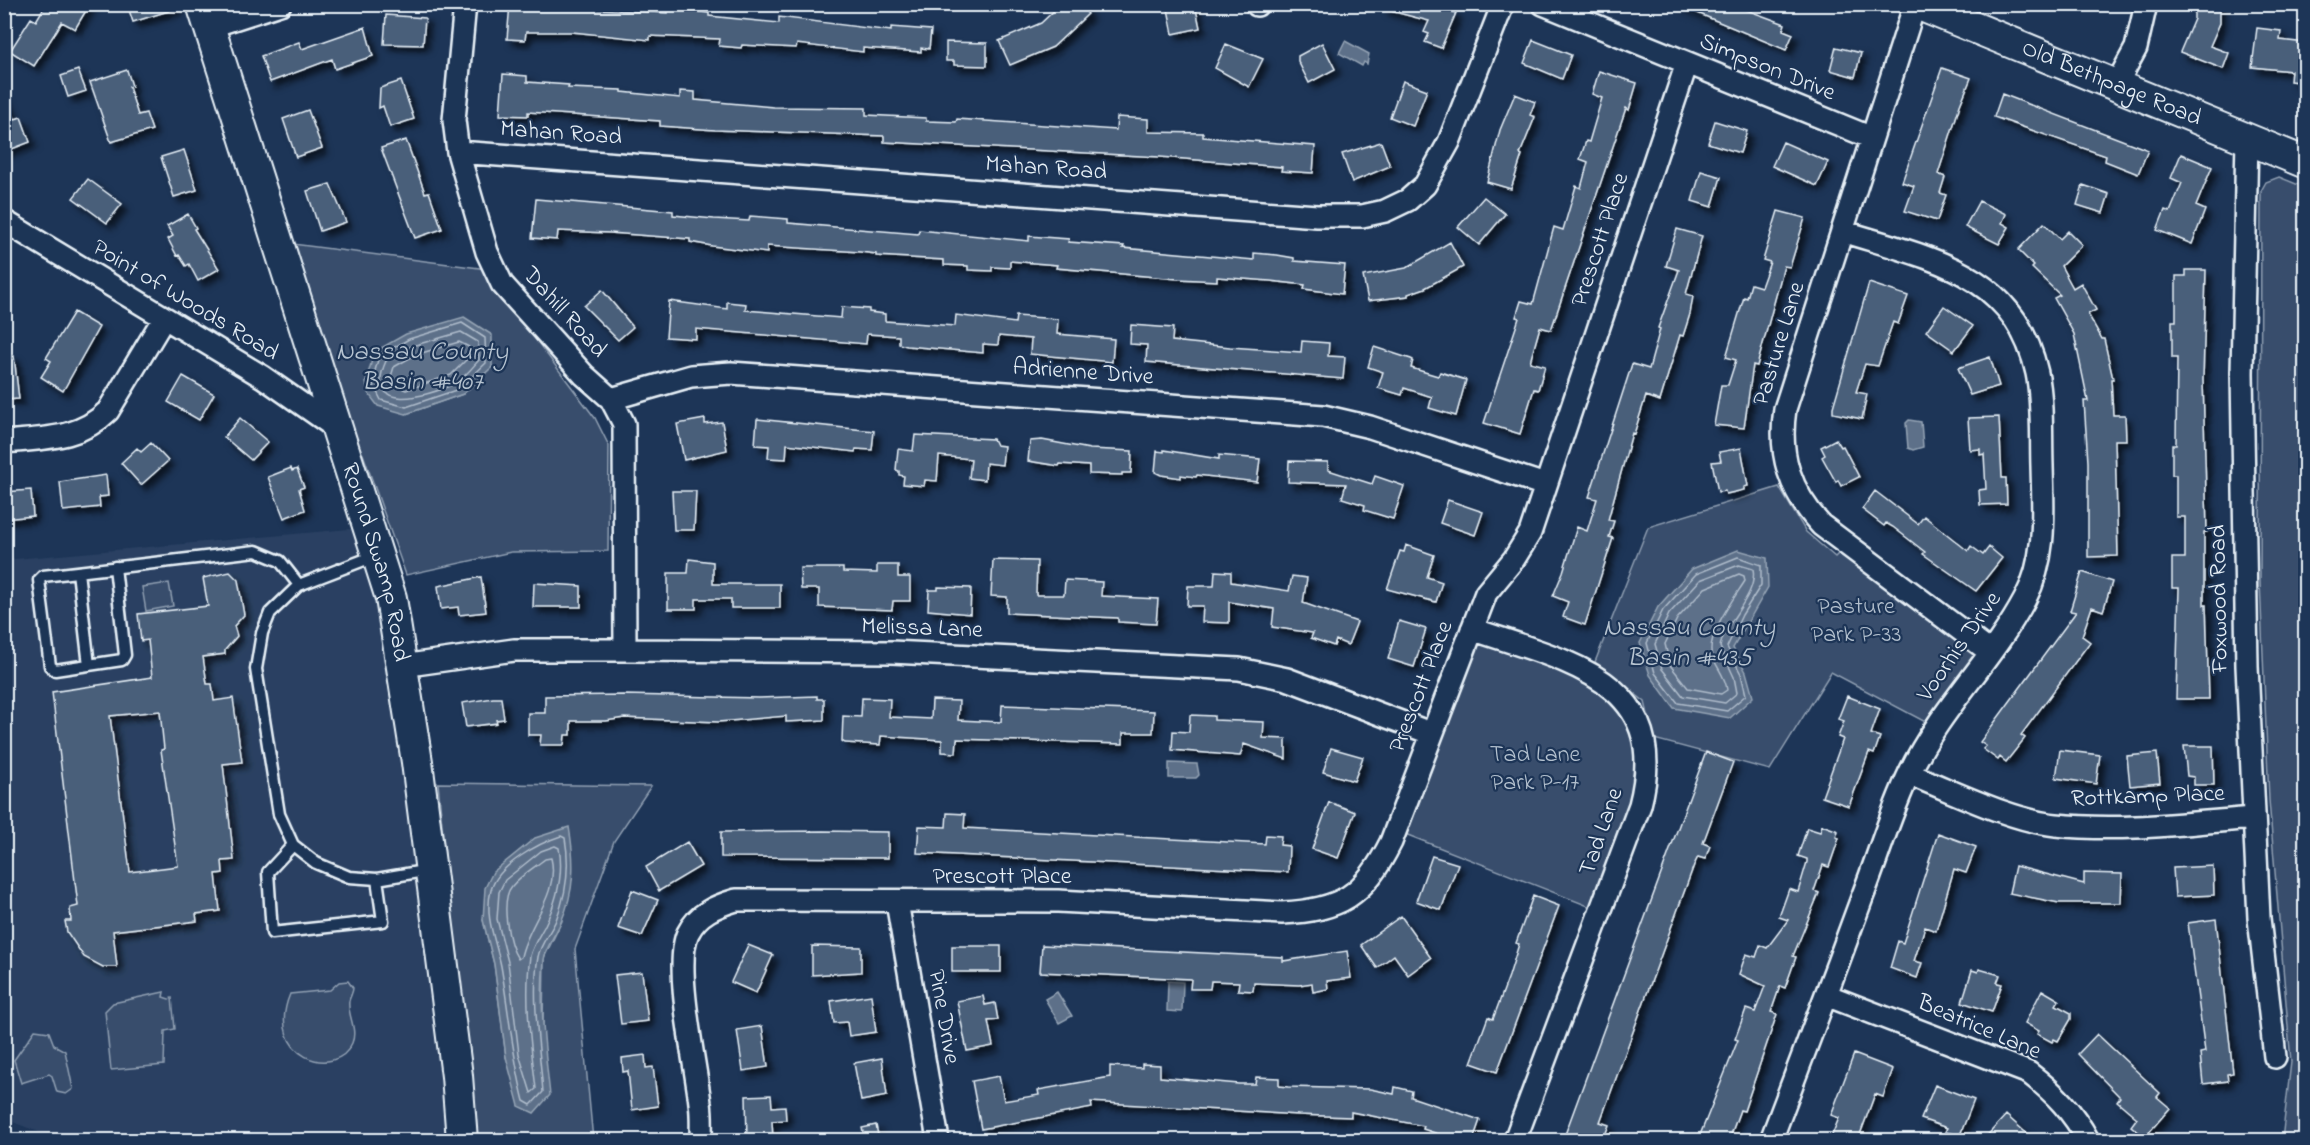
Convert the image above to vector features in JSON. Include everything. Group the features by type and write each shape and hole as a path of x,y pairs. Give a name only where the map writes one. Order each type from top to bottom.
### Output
{"main road":[{"name":"Old Bethpage Road","path":"1916,4 2306,163"},
{"name":"Round Swamp Road","path":"205,16 391,598 457,1076 462,1140"}],"street":[{"path":"205,16 280,4"},
{"name":"Dahill Road","path":"465,4 454,120 458,152 487,252 502,284 584,375 611,399 624,424 627,450 625,650"},
{"name":"Mahan Road","path":"458,152 1317,216 1362,216 1385,212 1408,200 1434,174 1503,4"},
{"name":"Simpson Drive","path":"1543,4 1872,138"},
{"name":"Pasture Lane","path":"1916,4 1785,409 1783,451 1790,480 1804,505 1821,525 1990,652"},
{"path":"2116,85 2136,48 2146,4"},
{"name":"Prescott Place","path":"701,1140 701,1107 682,965 687,935 703,915 714,907 736,900 1058,901 1282,913 1318,911 1353,894 1378,866 1390,842 1430,733 1486,593 1530,533 1687,63"},
{"name":"Foxwood Road","path":"2247,138 2242,373 2243,520 2259,918 2275,1057"},
{"name":"Point of Woods Road","path":"4,221 263,377 336,428"},
{"name":"Voorhis Drive","path":"1771,1140 1909,774 1940,720 1990,652 2026,597 2041,548 2043,528 2037,376 2031,350 2022,329 1995,295 1974,278 1942,263 1842,231"},
{"path":"4,442 66,436 96,423 108,411 164,318"},
{"name":"Adrienne Drive","path":"611,399 690,376 731,373 1323,416 1370,427 1545,485"},
{"name":"Tad Lane","path":"1472,629 1568,663 1609,684 1630,706 1640,724 1647,764 1640,805 1515,1140"},
{"name":"Melissa Lane","path":"402,666 514,650 625,650 891,651 1239,669 1287,679 1430,733"},
{"name":"Rottkamp Place","path":"1909,774 2010,813 2055,825 2115,827 2254,818"},
{"name":"Pine Drive","path":"897,902 938,1140"},
{"name":"Beatrice Lane","path":"1826,995 2029,1073 2053,1092 2076,1118 2088,1140"}],"lane":[{"path":"115,567 125,655 122,660 55,670 50,666 39,580 43,576 78,572 115,567 256,550 280,561 299,585"},
{"path":"377,555 299,585 270,613 262,633 256,669 279,814 293,845 316,863 349,877 377,879 430,870"},
{"path":"78,572 89,665"},
{"path":"293,845 268,872 272,933 383,921 377,879"}],"shaded area":[{"path":"361,528 394,676 450,1140 47,1140 44,1134 5,1119 4,560"}],"green space":[{"path":"2279,177 2306,188 2305,1140 2282,1140 2291,1062 2269,800 2260,581 2261,191 2266,182"},
{"path":"285,243 487,269 499,291 595,418 609,446 608,551 511,552 406,575 363,454 353,455","holes":["492,367 463,394 406,414"]},
{"name":"Pasture Park P-33","path":"1779,487 1806,532 1835,557 1847,545 1990,652 1935,727 1831,672 1770,770 1654,739 1645,702 1595,662 1648,527"},
{"path":"169,583 173,606 146,611 142,587"},
{"name":"Tad Lane Park P-17","path":"1472,629 1609,684 1647,764 1601,911 1395,830"},
{"path":"438,783 651,786 614,841 575,949 593,1140 472,1140","holes":["483,920 562,921 544,958 543,1026 506,1057 494,964"]},
{"path":"348,981 353,988 349,1001 354,1032 352,1043 344,1054 332,1060 318,1061 305,1056 294,1047 286,1034 285,1016 290,994 330,990 339,982"},
{"path":"164,992 163,997 172,998 175,1029 165,1031 164,1065 111,1070 105,1011 113,1003"},
{"path":"35,1030 49,1032 54,1045 65,1051 73,1089 66,1094 57,1092 52,1076 49,1074 21,1083 14,1060"}],"water":[{"path":"1345,41 1369,54 1367,64 1364,62 1362,66 1339,53"},
{"name":"Nassau County Basin #407","path":"464,317 492,335 492,367 463,394 406,414 378,406 368,393 366,382 374,352 406,334"},
{"path":"1909,420 1921,422 1923,447 1913,450 1908,448 1906,423"},
{"name":"Nassau County Basin #435","path":"1738,550 1767,558 1768,587 1733,648 1746,672 1753,697 1730,718 1674,708 1650,675 1640,643 1658,607 1692,569"},
{"path":"1169,763 1197,764 1199,775 1196,778 1169,778"},
{"path":"569,827 573,864 569,899 545,955 543,977 543,1028 550,1095 534,1113 519,1106 506,1057 494,964 483,920 485,888 493,872 535,838"},
{"path":"1168,981 1183,982 1182,1012 1167,1011"},
{"path":"1057,992 1072,1016 1059,1023 1045,999"}],"building":[{"path":"46,4 90,4 75,29 62,22 34,66 10,51 31,18 36,21"},
{"path":"127,4 178,4 178,8 133,22"},
{"path":"510,4 668,13 668,10 683,10 709,13 709,16 779,23 779,17 891,31 891,27 931,30 929,49 921,48 921,52 863,48 863,52 797,44 796,48 742,45 741,48 719,46 720,39 650,36 650,40 572,32 526,32 525,40 507,39"},
{"path":"1061,4 1080,4 1088,14 1053,47 1010,65 999,41 1041,23"},
{"path":"1167,4 1195,4 1200,28 1173,34"},
{"path":"1384,4 1432,4 1456,13 1441,48 1425,42 1429,34 1424,32 1429,21 1383,9"},
{"path":"1676,4 1745,4 1744,9 1785,24 1783,30 1793,34 1786,50"},
{"path":"2194,4 2220,4 2220,23 2210,46 2229,53 2223,69 2180,52 2194,19"},
{"path":"386,15 425,18 423,45 384,44"},
{"path":"365,27 373,56 335,69 332,59 270,82 261,56 299,42 302,49"},
{"path":"2257,28 2281,31 2280,40 2306,43 2306,83 2290,81 2291,71 2252,67"},
{"path":"1533,40 1571,55 1562,79 1524,63"},
{"path":"946,42 987,43 987,66 954,65 954,61 946,61"},
{"path":"1322,43 1335,69 1309,83 1298,61 1298,56"},
{"path":"1226,44 1263,59 1249,87 1215,68"},
{"path":"1836,47 1861,53 1855,77 1830,70"},
{"path":"1942,68 1971,78 1938,174 1945,177 1940,193 1946,195 1937,221 1905,211 1914,186 1902,182"},
{"path":"78,70 86,91 68,97 61,76"},
{"path":"127,70 132,86 129,87 138,115 146,113 152,130 111,142 90,82"},
{"path":"1599,71 1637,83 1629,110 1626,108 1551,330 1540,327 1530,362 1545,366 1538,390 1534,389 1520,434 1484,423 1519,318 1516,317 1521,301 1533,304 1554,227 1563,230 1576,186 1581,188 1588,162 1580,159 1586,141 1589,142 1602,98 1592,94"},
{"path":"503,74 527,76 527,82 569,85 568,88 622,90 622,92 680,98 680,91 695,92 695,100 774,107 866,108 866,115 926,118 926,121 956,122 957,119 1116,130 1117,117 1148,119 1148,132 1203,133 1203,137 1315,146 1313,173 1281,171 1282,167 1160,157 884,142 884,136 715,130 660,126 660,121 528,112 528,116 500,115"},
{"path":"401,81 414,119 390,127 383,106 379,108 380,88"},
{"path":"1403,81 1427,90 1413,126 1390,117"},
{"path":"1515,94 1535,102 1530,115 1535,117 1520,154 1522,155 1511,189 1487,182 1500,130"},
{"path":"2002,94 2148,150 2138,174 2105,161 2106,156 1994,117"},
{"path":"4,95 15,119 21,117 30,142 4,152"},
{"path":"308,110 322,148 296,157 283,119"},
{"path":"1715,121 1747,131 1740,153 1708,143"},
{"path":"406,140 425,193 429,192 442,229 415,238 381,148"},
{"path":"1381,142 1390,166 1352,182 1342,154"},
{"path":"1783,142 1828,162 1817,186 1772,166"},
{"path":"184,150 197,190 174,197 161,157"},
{"path":"2181,154 2212,167 2196,206 2205,210 2192,244 2157,230 2165,210 2170,212 2182,183 2171,178"},
{"path":"1701,171 1721,177 1712,207 1692,201"},
{"path":"88,179 122,204 107,223 73,198"},
{"path":"330,184 346,222 320,231 307,191"},
{"path":"2083,185 2109,194 2103,213 2077,205"},
{"path":"1484,197 1505,214 1479,245 1458,227"},
{"path":"536,199 673,211 673,215 714,219 749,221 750,216 788,219 788,223 918,234 919,230 1029,241 1029,236 1069,239 1068,242 1124,246 1123,248 1254,260 1254,253 1277,255 1294,258 1294,261 1345,265 1342,294 1304,289 1305,285 1270,281 1217,277 1217,281 1178,279 1056,268 1057,265 1010,261 1010,268 992,267 992,271 968,270 968,266 944,265 944,260 767,246 767,253 690,242 690,239 610,233 558,231 557,240 532,238"},
{"path":"1979,201 2006,214 2002,223 2009,227 1999,244 1965,227"},
{"path":"1778,211 1805,218 1790,267 1784,266 1757,366 1753,365 1744,428 1714,425 1721,385 1728,385 1736,360 1726,357 1744,297 1747,298 1751,284 1761,287 1770,262 1763,260"},
{"path":"188,214 196,228 194,229 219,269 198,281 189,264 186,266 179,255 177,256 168,239 173,236 167,226"},
{"path":"2044,223 2060,239 2068,231 2082,245 2061,266 2073,288 2081,283 2096,310 2088,314 2104,339 2113,379 2111,379 2113,415 2125,415 2126,440 2115,440 2118,556 2088,557 2088,462 2084,401 2088,401 2074,334 2054,298 2060,295 2032,268 2034,266 2018,250"},
{"path":"1677,229 1702,236 1686,294 1693,296 1690,314 1683,336 1680,335 1660,401 1646,396 1634,434 1632,433 1608,520 1614,521 1609,537 1613,538 1585,625 1563,617 1568,602 1553,596 1577,527 1587,531 1597,499 1589,497 1632,364 1649,369 1660,329 1658,328 1679,270 1666,266"},
{"path":"1450,242 1463,267 1408,296 1368,301 1363,276 1406,268"},
{"path":"2186,270 2206,270 2203,380 2207,532 2204,532 2204,605 2206,605 2209,699 2176,699 2179,588 2172,588 2172,558 2185,558 2185,517 2176,517 2176,475 2172,475 2172,445 2176,445 2177,358 2172,358 2172,321 2176,321 2176,276 2186,276"},
{"path":"1869,283 1908,296 1898,324 1893,322 1878,366 1865,364 1856,392 1867,394 1862,419 1833,413 1833,407"},
{"path":"602,290 633,327 618,340 584,306"},
{"path":"669,301 727,309 727,302 746,304 745,310 841,318 842,307 869,309 869,312 885,314 885,321 955,326 956,315 1015,323 1016,316 1058,319 1057,334 1114,339 1112,362 1030,354 1031,339 999,336 998,345 983,344 983,353 907,346 899,344 899,336 867,334 866,344 696,329 696,339 666,337"},
{"path":"1944,306 1973,326 1954,351 1926,331"},
{"path":"74,312 99,327 63,391 41,377 51,361 46,358"},
{"path":"1131,325 1173,328 1172,341 1230,347 1301,352 1302,341 1329,343 1328,356 1345,357 1343,379 1146,362 1147,345 1130,344"},
{"path":"1374,347 1413,360 1411,368 1438,376 1440,372 1466,380 1456,416 1429,408 1432,397 1404,388 1402,395 1378,388 1383,372 1368,367"},
{"path":"4,356 14,356 19,399 4,400"},
{"path":"1990,357 1999,386 1970,395 1958,368"},
{"path":"183,376 214,394 199,420 168,402"},
{"path":"1999,417 2002,478 2006,478 2007,504 1980,505 1979,490 1986,489 1984,454 1980,455 1980,449 1970,450 1968,418"},
{"path":"240,418 268,442 251,460 224,437"},
{"path":"705,419 705,424 722,422 727,450 684,460 677,424"},
{"path":"757,419 874,431 872,450 856,449 855,452 787,444 786,459 768,458 769,446 755,445"},
{"path":"915,435 993,439 996,445 1004,446 1002,465 986,463 985,480 969,478 971,459 939,456 937,481 925,480 924,486 903,484 904,476 899,475 899,471 896,470 898,449 913,451"},
{"path":"1836,439 1841,447 1843,446 1859,477 1841,486 1838,480 1836,482 1822,457 1825,455 1821,447"},
{"path":"1042,440 1090,449 1132,451 1131,473 1089,474 1089,466 1060,464 1059,466 1028,461 1030,441"},
{"path":"151,443 168,461 141,485 121,463 137,448 141,452"},
{"path":"1741,448 1748,486 1744,487 1744,490 1726,494 1725,491 1718,492 1712,462 1721,461 1719,452"},
{"path":"1164,450 1219,459 1219,455 1260,459 1257,482 1197,475 1196,477 1181,475 1181,478 1161,475 1155,472 1157,451 1164,452"},
{"path":"1289,461 1328,462 1328,470 1372,484 1375,476 1404,486 1393,519 1364,510 1365,505 1342,498 1346,484 1288,482"},
{"path":"291,468 292,471 297,469 304,487 299,489 305,510 284,518 268,477"},
{"path":"106,475 108,496 99,497 100,507 63,511 60,482"},
{"path":"31,490 33,516 4,519 4,492"},
{"path":"672,491 696,491 694,530 674,530"},
{"path":"1875,491 1918,524 1924,516 1968,551 1971,546 1983,555 1989,547 2002,558 1976,591 1923,554 1925,552 1893,527 1886,523 1884,526 1862,509"},
{"path":"1448,500 1483,512 1475,535 1440,523"},
{"path":"1406,545 1434,555 1427,577 1442,582 1436,602 1387,589 1400,551 1404,552"},
{"path":"689,559 713,562 713,584 780,584 780,608 731,608 731,599 696,599 696,609 668,609 668,573 688,573"},
{"path":"993,560 1037,561 1036,595 1064,595 1065,580 1102,582 1101,596 1158,599 1156,624 1118,622 1118,618 1007,613 1007,597 991,596"},
{"path":"877,565 898,565 898,577 910,577 910,601 893,601 892,610 819,607 819,589 801,589 800,568 843,568 843,572 877,573"},
{"path":"1215,571 1231,572 1231,582 1289,591 1292,576 1307,578 1303,603 1357,622 1348,645 1336,640 1334,646 1311,638 1313,633 1272,627 1274,609 1229,602 1229,623 1202,622 1203,606 1187,606 1188,586 1214,586"},
{"path":"230,572 238,580 244,615 234,626 237,636 225,650 225,654 203,657 207,684 212,684 214,701 233,698 242,762 223,764 234,860 222,861 223,873 216,874 220,911 196,914 197,921 113,931 117,967 103,967 84,957 67,932 65,921 71,921 70,908 78,906 52,692 152,677 148,640 141,641 138,614 208,606 203,578","holes":["160,711 164,749 161,750 178,866 130,872 110,716"]},
{"path":"2082,572 2112,582 2103,611 2092,607 2082,636 2090,642 2021,735 2025,738 2006,762 2000,757 1998,760 1983,749 1986,746 1980,742 2076,612 2070,611"},
{"path":"481,577 486,612 459,615 458,607 441,609 438,586"},
{"path":"534,583 581,586 581,607 533,607"},
{"path":"938,587 971,588 970,614 928,610 929,590 938,590"},
{"path":"1399,621 1426,629 1414,667 1388,659"},
{"path":"545,696 759,698 817,696 817,699 824,699 824,720 786,722 786,716 718,722 624,718 606,721 571,721 571,735 565,735 564,745 540,745 541,735 528,735 528,713 545,713"},
{"path":"1847,696 1880,709 1871,734 1880,737 1874,754 1869,752 1849,806 1822,797 1843,739 1838,737 1844,721 1838,719"},
{"path":"501,698 504,719 496,720 497,723 466,727 462,703"},
{"path":"862,698 890,699 889,717 931,719 932,700 959,701 958,720 1001,722 1002,705 1154,711 1153,733 1123,733 1123,744 957,739 956,753 942,752 942,740 881,736 880,745 845,743 842,741 843,716 861,717"},
{"path":"1190,715 1214,716 1214,720 1264,722 1263,738 1286,739 1286,759 1244,744 1240,756 1172,750 1173,731 1189,732"},
{"path":"2184,746 2213,746 2214,785 2194,785 2194,777 2187,776"},
{"path":"1331,748 1363,757 1354,781 1323,772"},
{"path":"2060,750 2100,755 2096,784 2056,778"},
{"path":"1706,752 1733,762 1703,843 1710,846 1705,859 1698,857 1694,865 1600,1122 1609,1125 1603,1140 1563,1140"},
{"path":"2157,753 2160,783 2130,786 2127,756"},
{"path":"1329,802 1355,812 1338,858 1312,849"},
{"path":"947,813 965,814 964,828 1265,844 1266,835 1281,836 1280,845 1289,846 1288,872 917,853 919,826 946,827"},
{"path":"1822,825 1838,831 1836,837 1839,838 1829,867 1823,865 1814,891 1819,893 1793,956 1796,957 1785,988 1780,986 1771,1012 1777,1014 1744,1111 1740,1110 1729,1140 1698,1140 1738,1040 1735,1039 1746,1009 1755,1012 1765,986 1739,974 1746,954 1756,957 1760,945 1767,948 1788,920 1779,917 1789,889 1798,892 1807,859 1798,856 1807,828 1820,832"},
{"path":"721,832 888,832 888,858 721,857"},
{"path":"1938,833 1976,847 1966,873 1954,869 1936,931 1925,927 1914,961 1922,963 1917,978 1890,968 1898,941 1903,943"},
{"path":"687,842 701,866 659,891 646,867"},
{"path":"1432,856 1458,864 1441,910 1416,901"},
{"path":"2015,866 2084,884 2084,873 2122,874 2121,903 2059,903 2009,893"},
{"path":"2213,866 2214,895 2175,897 2173,868"},
{"path":"632,890 658,900 642,936 618,928"},
{"path":"1533,896 1559,906 1497,1072 1471,1063 1488,1017 1493,1019 1509,976 1519,944 1516,943"},
{"path":"1401,916 1431,958 1408,975 1394,955 1377,968 1361,945"},
{"path":"2216,919 2233,1073 2227,1074 2228,1081 2203,1084 2200,1053 2205,1052 2188,923"},
{"path":"748,945 773,955 756,993 731,982"},
{"path":"1042,945 1283,957 1283,961 1347,951 1351,978 1327,981 1328,989 1313,992 1312,983 1299,985 1254,983 1253,991 1238,990 1239,982 1211,981 1210,989 1190,989 1191,979 1040,972"},
{"path":"812,946 861,947 861,972 812,975"},
{"path":"952,946 1001,946 1001,972 952,972"},
{"path":"1979,969 2000,975 1997,983 2002,984 1992,1012 1962,1002 1972,970 1978,972"},
{"path":"642,972 648,1021 621,1024 615,975"},
{"path":"2042,990 2059,1000 2056,1005 2071,1013 2071,1019 2058,1041 2054,1039 2052,1042 2037,1034 2039,1031 2025,1023"},
{"path":"871,995 876,1032 849,1036 847,1022 834,1023 831,1001"},
{"path":"983,996 985,1005 995,1003 998,1020 988,1021 993,1046 967,1051 957,1001"},
{"path":"762,1026 768,1067 743,1071 737,1030"},
{"path":"2097,1034 2160,1093 2157,1097 2170,1108 2145,1137 2131,1126 2137,1118 2117,1101 2120,1097 2078,1054"},
{"path":"1854,1054 1893,1069 1883,1097 1875,1094 1858,1140 1830,1140 1839,1118 1831,1115"},
{"path":"645,1055 646,1068 653,1067 658,1106 632,1110 628,1071 623,1072 622,1058"},
{"path":"882,1058 887,1096 861,1101 854,1063"},
{"path":"1142,1064 1160,1065 1160,1077 1239,1084 1255,1084 1256,1077 1279,1078 1279,1086 1370,1089 1394,1094 1395,1087 1412,1091 1411,1097 1480,1120 1473,1140 1456,1140 1423,1129 1424,1126 1351,1112 1351,1117 1298,1115 1091,1102 1092,1108 981,1129 972,1081 999,1076 1004,1101 1039,1095 1038,1090 1110,1077 1110,1066 1142,1068"},
{"path":"1935,1085 1974,1100 1960,1135 1945,1132 1947,1128 1921,1119"},
{"path":"771,1095 772,1107 785,1106 786,1120 772,1121 773,1140 747,1140 746,1096"},
{"path":"2006,1115 2034,1140 1983,1140"},
{"path":"876,1125 879,1140 865,1140 862,1128"}]}
